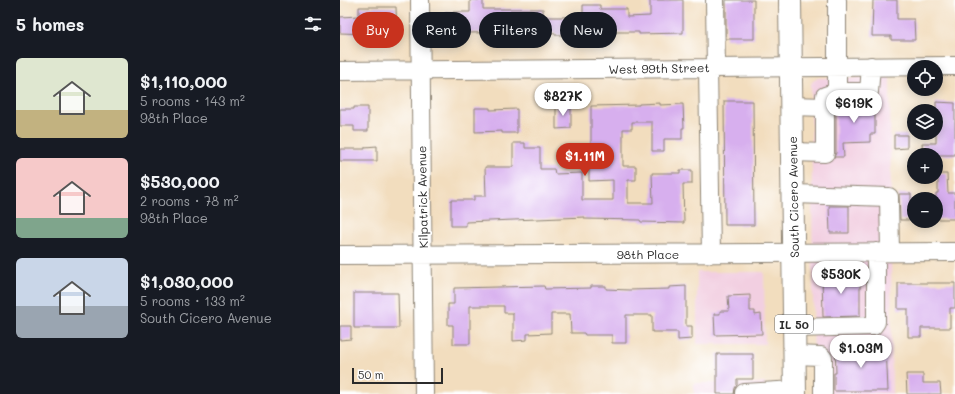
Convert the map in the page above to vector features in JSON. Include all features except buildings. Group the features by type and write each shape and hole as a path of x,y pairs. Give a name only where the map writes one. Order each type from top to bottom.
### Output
{"main road":[{"name":"South Cicero Avenue","path":"790,0 795,392"}],"street":[{"name":"Kilpatrick Avenue","path":"420,0 424,394"},
{"path":"711,254 712,68 715,0"},
{"path":"837,0 837,92"},
{"path":"792,152 825,153 825,96 837,92 869,92 871,66"},
{"name":"West 99th Street","path":"340,71 955,66"},
{"path":"792,106 825,107"},
{"path":"793,194 889,197 876,322 873,326 794,328"},
{"name":"98th Place","path":"340,255 955,252"},
{"path":"794,356 820,356 823,358 823,394"},
{"path":"749,393 795,392"}],"shaded area":[{"path":"890,77 892,394 814,394 811,84 818,78"},
{"path":"697,272 764,272 765,344 697,344"},
{"path":"694,383 765,383 765,394 694,394"}]}
